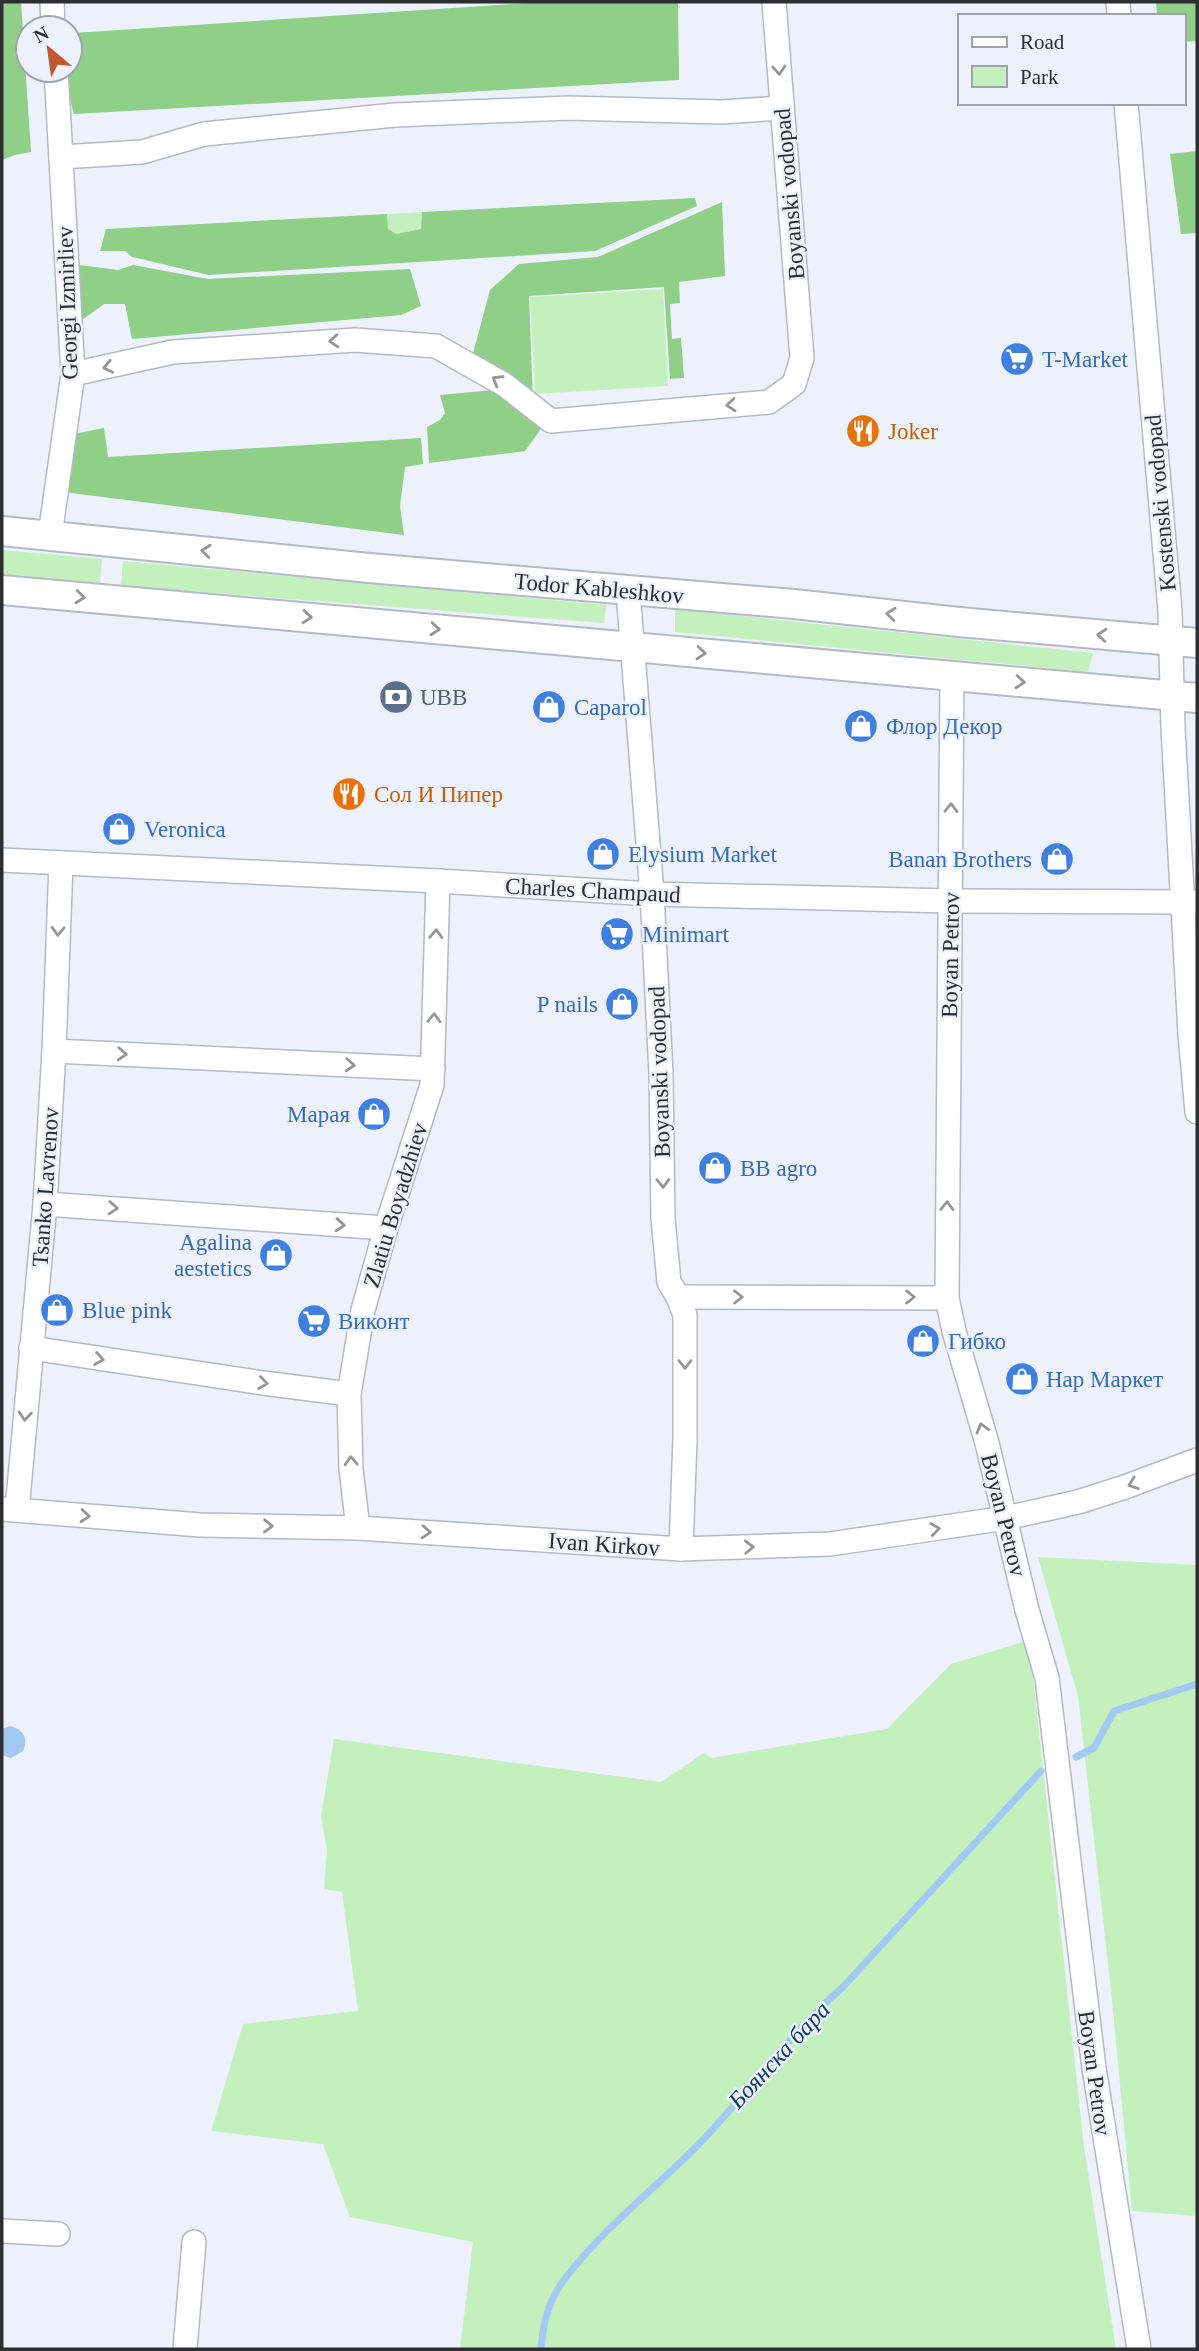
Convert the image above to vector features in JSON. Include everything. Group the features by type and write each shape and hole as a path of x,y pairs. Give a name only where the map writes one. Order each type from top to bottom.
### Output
{"main road":[{"name":"Todor Kableshkov","path":"2,531 369,568 794,604 1184,642"},
{"path":"2,590 1184,697"}],"street":[{"name":"Boyanski vodopad","path":"73,374 173,352 355,340 436,346 505,385 551,421 769,401 794,384 803,358 781,108 775,2"},
{"name":"Georgi Izmirliev","path":"50,535 73,374 57,84"},
{"name":"Kostenski vodopad","path":"1126,105 1170,611 1184,642 1191,903 1191,1034 1197,1112"},
{"path":"61,158 142,152 204,134 395,115 568,108 722,112 781,108"},
{"name":"Boyanski vodopad","path":"628,591 652,894 660,1062 663,1219 668,1282 685,1315 685,1449 681,1549"},
{"name":"Boyan Petrov","path":"953,676 947,1298 1046,1678 1094,2068 1139,2349"},
{"name":"Charles Champaud","path":"2,860 652,894 1191,903"},
{"name":"Tsanko Lavrenov","path":"9,1509 31,1348 45,1204 61,863"},
{"name":"Zlatiu Boyadzhiev","path":"358,1528 351,1469 349,1394 363,1310 432,1085 438,881"},
{"path":"54,1051 433,1069"},
{"path":"45,1204 386,1228"},
{"path":"678,1297 947,1298"},
{"path":"31,1348 349,1394"},
{"name":"Ivan Kirkov","path":"9,1509 200,1525 358,1528 681,1549 830,1545 1006,1518 1090,1498 1197,1460"},
{"path":"2,2231 58,2234"},
{"path":"185,2349 194,2242"}],"green space":[{"path":"2,2 21,2 22,14 14,14 14,84 26,84 31,152 2,160"},
{"path":"544,2 678,2 679,80 74,114 66,84 84,84 84,32"},
{"path":"1156,2 1197,2 1197,41 1185,42 1185,14 1157,14"},
{"path":"1197,151 1197,233 1181,234 1170,154"},
{"path":"695,198 697,206 595,251 209,275 132,257 125,251 100,251 106,229 387,214 388,229 396,234 421,229 422,212"},
{"path":"722,202 725,276 679,282 680,303 670,304 672,339 681,338 684,378 670,379 664,287 529,296 533,402 471,361 490,290 519,264 598,257"},
{"path":"422,212 421,229 396,234 388,229 387,214"},
{"path":"71,264 118,270 133,265 208,279 410,269 421,306 401,315 132,339 125,304 104,304 82,320"},
{"path":"663,289 668,386 535,394 530,297"},
{"path":"504,389 546,422 525,451 429,463 427,427 440,420 445,413 440,395"},
{"path":"104,428 108,457 421,438 423,464 405,467 400,506 404,535 63,492 73,434"},
{"path":"2,550 102,559 100,583 2,574"},
{"path":"123,561 606,605 604,623 121,586"},
{"path":"675,609 1093,653 1088,672 675,632"},
{"path":"1038,1557 1197,1565 1197,2216 1132,2211 1112,1999 1078,1696"},
{"path":"1029,1640 1084,2147 1116,2349 460,2349 473,2242 350,2217 323,2144 211,2131 243,2024 358,2011 342,1892 324,1889 327,1850 321,1816 334,1739 661,1782 704,1753 711,1758 887,1729 951,1664"}],"water":[{"path":"10,1726 18,1729 25,1738 23,1751 11,1758 2,1755 2,1729"}],"waterway":[{"name":"Боянска бара","path":"1076,1757 1094,1748 1114,1711 1197,1684"},
{"name":"Боянска бара","path":"541,2349 550,2304 558,2288 579,2261 717,2125 805,2024 843,1987 1041,1771"}],"place":[{"name":"T-Market","path":"1017,359"},
{"name":"Joker","path":"863,431"},
{"name":"UBB","path":"396,697"},
{"name":"Caparol","path":"549,707"},
{"name":"Флор Декор","path":"861,726"},
{"name":"Сол И Пипер","path":"349,794"},
{"name":"Veronica","path":"119,829"},
{"name":"Elysium Market","path":"603,854"},
{"name":"Banan Brothers","path":"1057,859"},
{"name":"Minimart","path":"617,934"},
{"name":"P nails","path":"622,1004"},
{"name":"Марая","path":"374,1114"},
{"name":"BB agro","path":"715,1168"},
{"name":"Agalina aestetics","path":"276,1255"},
{"name":"Blue pink","path":"57,1310"},
{"name":"Виконт","path":"314,1321"},
{"name":"Гибко","path":"923,1341"},
{"name":"Нар Маркет","path":"1022,1379"}]}
